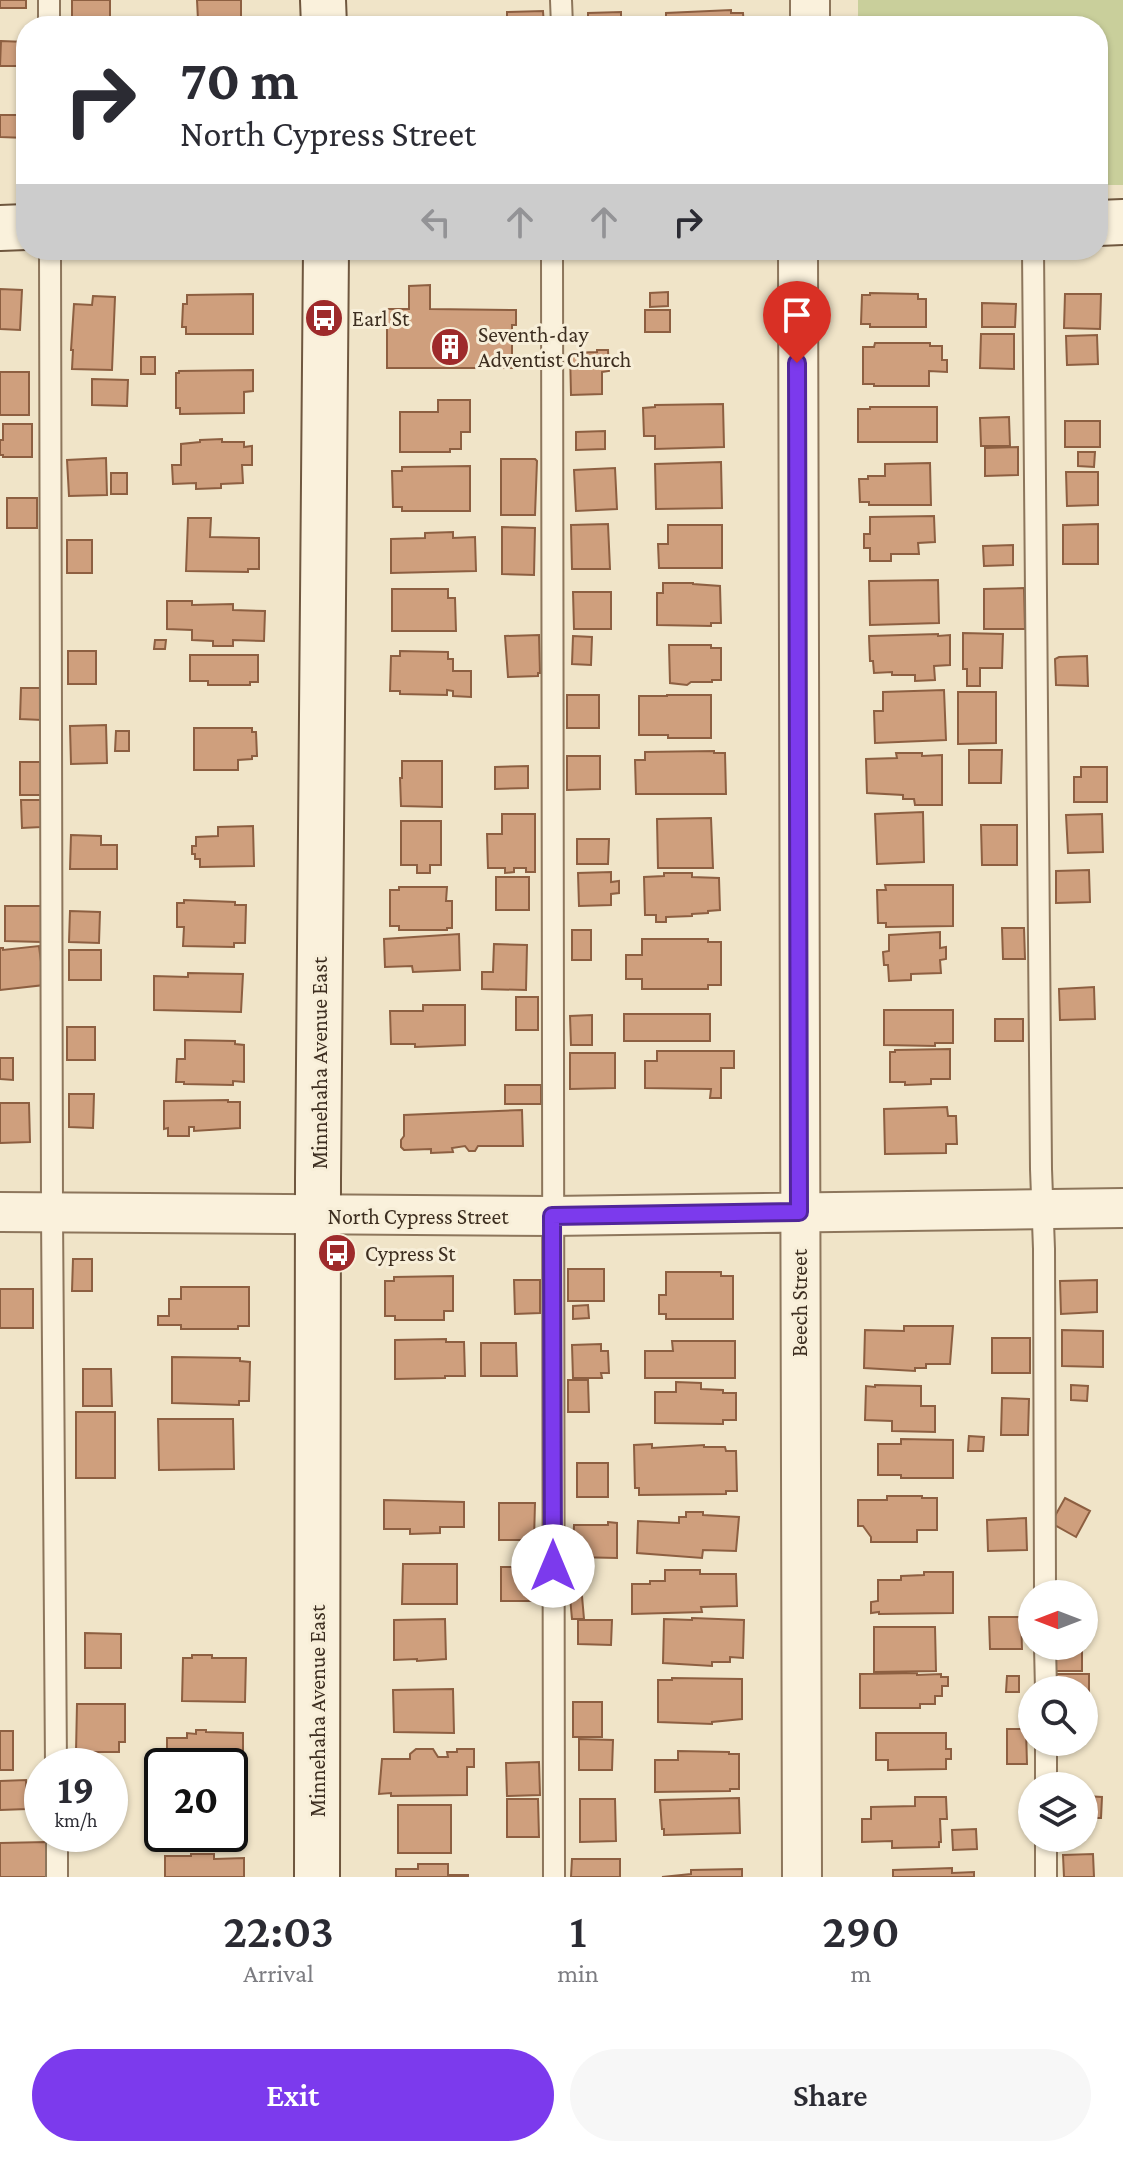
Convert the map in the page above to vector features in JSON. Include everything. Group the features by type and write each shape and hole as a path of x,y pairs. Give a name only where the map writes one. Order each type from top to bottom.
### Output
{"main road":[{"name":"Minnehaha Avenue East","path":"317,1877 318,1215 326,260"}],"street":[{"name":"Beech Street","path":"798,260 802,1877"},
{"name":"North Cypress Street","path":"0,1212 552,1216 1123,1208"}],"lane":[{"path":"50,260 56,1748"},
{"path":"552,260 554,1877"},
{"path":"1033,260 1045,1580"},
{"path":"57,1852 57,1877"},
{"path":"1046,1852 1046,1877"}],"green space":[{"path":"858,0 1123,0 1123,185 1108,185 1108,16 858,16"}],"building":[{"path":"0,0 26,0 26,8 0,8"},
{"path":"72,0 110,0 110,16 72,16"},
{"path":"197,0 241,0 241,16 198,16"},
{"path":"731,10 731,13 743,13 743,16 666,16 666,13"},
{"path":"543,11 543,16 507,16 507,12"},
{"path":"621,12 621,16 588,16 588,13"},
{"path":"1,41 16,42 16,66 0,66"},
{"path":"0,115 16,115 16,138 0,137"},
{"name":"Seventh-day Adventist Church","path":"430,285 430,309 516,310 516,325 512,325 512,368 387,368 387,309 409,309 409,286"},
{"path":"0,289 22,290 20,330 0,329"},
{"path":"668,292 668,306 650,307 650,293"},
{"path":"253,294 253,334 186,334 186,327 182,327 183,304 187,304 187,295"},
{"path":"918,294 918,299 926,299 926,327 870,327 870,324 861,324 862,295"},
{"path":"1065,294 1101,294 1100,329 1064,328"},
{"path":"93,296 115,297 112,370 72,369 74,304 92,305"},
{"path":"982,303 1016,304 1015,327 982,327"},
{"path":"645,310 670,310 670,332 645,332"},
{"path":"981,334 1014,334 1014,369 980,368"},
{"path":"1097,335 1098,364 1067,365 1066,336"},
{"path":"875,343 930,343 930,346 942,346 942,360 947,360 947,372 929,371 929,386 863,384 863,347 874,347"},
{"path":"608,350 609,371 602,372 602,394 571,395 570,353"},
{"path":"141,357 155,357 155,374 141,374"},
{"path":"253,370 253,391 244,392 244,413 180,414 180,408 176,408 176,373 179,371"},
{"path":"0,372 29,372 29,415 0,415"},
{"path":"92,379 128,380 127,406 92,405"},
{"path":"438,400 470,400 470,432 461,432 461,449 450,449 450,452 400,452 400,412 438,412"},
{"path":"723,404 724,447 655,449 655,436 644,436 643,408"},
{"path":"937,407 937,442 858,442 858,409"},
{"path":"1009,417 1010,446 981,446 980,418"},
{"path":"1065,421 1100,421 1100,447 1065,447"},
{"path":"3,424 32,424 32,457 0,455"},
{"path":"605,431 605,449 576,450 576,432"},
{"path":"222,439 222,442 244,442 244,447 252,446 252,465 242,465 243,483 196,489 196,483 173,484 172,465 181,465 181,444"},
{"path":"1018,447 1018,475 985,476 985,448"},
{"path":"1078,452 1095,452 1094,467 1078,466"},
{"path":"106,458 107,495 69,496 67,460"},
{"path":"501,459 537,461 535,515 501,515"},
{"path":"721,462 722,508 656,509 655,464"},
{"path":"930,463 931,505 869,505 869,502 860,502 859,479 885,476 885,464"},
{"path":"470,466 470,511 402,511 402,507 393,507 392,471 402,471 402,467"},
{"path":"615,468 617,509 576,511 574,470"},
{"path":"1066,472 1098,472 1098,505 1067,506"},
{"path":"111,473 127,473 127,494 111,494"},
{"path":"7,498 37,498 37,528 7,528"},
{"path":"934,516 935,542 918,543 919,554 891,554 891,561 870,561 870,548 864,548 864,534 870,534 870,517"},
{"path":"188,518 211,518 210,537 259,538 259,569 248,569 248,572 186,571"},
{"path":"608,524 610,569 572,569 571,525"},
{"path":"1098,524 1098,564 1063,564 1063,525"},
{"path":"668,525 722,525 722,568 659,568 658,544 668,544"},
{"path":"502,527 535,528 534,575 502,574"},
{"path":"453,532 453,538 475,537 476,571 391,573 391,539 425,538 425,533"},
{"path":"67,540 92,540 92,573 67,573"},
{"path":"1013,545 1013,565 984,566 983,546"},
{"path":"938,580 939,623 870,625 869,581"},
{"path":"663,583 720,586 721,623 711,623 711,626 657,625 657,593 663,593"},
{"path":"1024,588 1025,629 984,629 984,589"},
{"path":"392,589 448,589 448,598 455,598 456,631 392,631"},
{"path":"573,592 611,592 611,629 574,629"},
{"path":"167,601 192,601 192,605 233,604 233,610 265,611 264,641 233,640 233,646 213,646 213,641 192,640 192,630 167,629"},
{"path":"963,633 1003,634 1002,668 980,668 980,686 967,686 967,669 963,669"},
{"path":"539,635 538,676 508,677 505,636"},
{"path":"950,635 950,665 934,666 935,680 915,681 915,675 874,673 869,636"},
{"path":"573,636 592,637 591,665 572,664"},
{"path":"155,640 166,640 165,649 154,649"},
{"path":"669,645 711,645 711,648 721,648 721,680 687,685 670,683"},
{"path":"68,651 96,651 96,684 68,684"},
{"path":"400,651 448,652 448,659 453,659 453,671 471,671 471,697 453,696 453,691 447,690 447,695 390,691 391,656 400,656"},
{"path":"190,655 258,655 258,682 250,682 250,685 208,685 208,681 190,681"},
{"path":"1087,656 1088,686 1056,685 1055,659"},
{"path":"21,688 43,688 42,720 20,719"},
{"path":"944,690 946,740 875,743 874,711 883,711 883,692"},
{"path":"958,692 996,692 996,743 958,744"},
{"path":"567,695 599,695 599,728 567,728"},
{"path":"711,695 711,738 639,735 639,696"},
{"path":"106,725 107,763 71,764 70,726"},
{"path":"194,728 252,728 252,732 256,732 257,756 238,760 238,770 194,770"},
{"path":"116,731 129,731 129,751 115,751"},
{"path":"969,750 1002,750 1001,783 969,783"},
{"path":"645,752 725,753 726,794 636,794 635,760 645,760"},
{"path":"896,753 942,755 942,805 915,805 914,799 903,799 903,795 867,793 866,759 897,758"},
{"path":"567,756 600,756 600,789 567,790"},
{"path":"402,761 442,761 442,807 401,806"},
{"path":"20,762 41,762 41,795 20,795"},
{"path":"528,766 528,788 495,789 495,767"},
{"path":"1081,767 1107,767 1107,802 1074,802 1074,777 1081,777"},
{"path":"21,800 41,800 41,827 22,828"},
{"path":"923,812 924,862 877,864 875,814"},
{"path":"502,814 535,814 535,872 514,868 514,872 505,873 505,868 488,868 487,834 502,834"},
{"path":"1102,814 1103,852 1068,853 1066,815"},
{"path":"711,818 713,868 658,868 657,819"},
{"path":"401,821 441,821 441,865 430,865 430,873 417,873 417,865 401,865"},
{"path":"981,825 1017,825 1017,865 982,865"},
{"path":"253,826 254,866 200,867 200,859 195,859 195,854 192,854 196,837 218,836 218,827"},
{"path":"71,835 101,836 101,845 117,845 117,869 70,869"},
{"path":"577,839 609,839 608,864 577,864"},
{"path":"1089,870 1090,902 1056,903 1056,871"},
{"path":"611,872 611,882 619,881 619,893 611,894 611,905 579,906 578,873"},
{"path":"664,873 692,873 692,877 719,878 720,910 666,917 666,922 656,922 656,915 645,915 644,877 664,876"},
{"path":"496,877 529,877 529,910 496,910"},
{"path":"885,885 953,885 953,926 886,927 886,923 878,923 877,890 886,890"},
{"path":"399,887 447,887 446,901 452,901 452,928 399,930 399,926 390,926 390,890 399,890"},
{"path":"184,900 246,905 245,943 234,943 234,947 183,946 184,927 177,927 177,903 184,903"},
{"path":"5,906 43,906 42,942 5,941"},
{"path":"70,911 100,912 99,943 69,942"},
{"path":"1002,928 1024,928 1025,959 1003,959"},
{"path":"572,930 591,930 591,960 572,960"},
{"path":"940,932 940,948 946,947 946,959 940,960 941,973 911,974 911,980 889,981 883,952 889,951 889,935"},
{"path":"459,934 460,970 413,972 412,966 385,967 384,939"},
{"path":"642,939 708,939 708,942 721,942 721,985 708,985 708,989 642,989 642,979 626,979 626,955 642,955"},
{"path":"494,944 527,945 526,990 482,989 482,972 493,972"},
{"path":"39,946 44,985 0,990 0,948"},
{"path":"69,950 101,950 101,980 69,980"},
{"path":"188,973 243,974 241,1012 154,1010 154,976 188,977"},
{"path":"1094,987 1095,1019 1060,1020 1059,989"},
{"path":"516,997 538,997 538,1030 516,1030"},
{"path":"423,1005 465,1005 465,1045 415,1047 415,1044 391,1044 390,1011 423,1011"},
{"path":"884,1010 953,1010 953,1043 935,1043 935,1046 884,1045"},
{"path":"624,1014 710,1014 710,1041 624,1041"},
{"path":"592,1015 592,1045 571,1045 570,1016"},
{"path":"995,1019 1023,1019 1023,1041 995,1041"},
{"path":"67,1027 95,1027 95,1060 67,1060"},
{"path":"185,1040 235,1041 235,1044 244,1045 244,1082 233,1081 233,1085 176,1082 177,1059 185,1059"},
{"path":"950,1049 950,1079 931,1079 931,1084 890,1082 890,1052"},
{"path":"657,1051 734,1051 734,1068 721,1068 721,1098 710,1098 711,1089 645,1088 645,1061 657,1061"},
{"path":"570,1053 615,1053 615,1088 570,1089"},
{"path":"0,1058 13,1058 13,1080 0,1079"},
{"path":"505,1085 541,1085 541,1104 505,1104"},
{"path":"69,1094 94,1094 93,1128 69,1127"},
{"path":"164,1101 240,1102 240,1128 194,1131 194,1127 189,1127 189,1136 168,1136 168,1128 164,1129"},
{"path":"0,1103 29,1103 30,1142 0,1143"},
{"path":"947,1107 948,1116 956,1116 957,1144 946,1144 946,1153 885,1154 884,1109"},
{"path":"522,1110 523,1146 478,1146 475,1151 469,1151 465,1146 452,1148 453,1152 431,1153 431,1149 404,1150 401,1147 404,1115"},
{"path":"73,1259 92,1259 92,1291 72,1291"},
{"path":"568,1269 604,1269 604,1301 568,1301"},
{"path":"666,1272 721,1272 721,1276 733,1276 733,1319 666,1319 666,1314 659,1314 659,1295 666,1295"},
{"path":"453,1276 453,1311 444,1311 444,1320 395,1320 395,1316 385,1316 385,1281 394,1281 394,1277"},
{"path":"514,1280 540,1280 540,1313 515,1314"},
{"path":"1097,1280 1097,1312 1061,1314 1060,1281"},
{"path":"181,1287 249,1287 249,1326 238,1326 238,1329 181,1329 181,1325 158,1325 158,1316 169,1316 169,1299 181,1299"},
{"path":"0,1289 33,1289 33,1328 0,1328"},
{"path":"588,1305 589,1318 573,1319 573,1306"},
{"path":"904,1326 953,1326 950,1364 926,1364 926,1368 915,1368 915,1371 864,1368 865,1330 904,1331"},
{"path":"1062,1330 1103,1331 1103,1367 1062,1366"},
{"path":"992,1338 1030,1338 1030,1373 992,1373"},
{"path":"446,1339 446,1342 464,1342 465,1376 395,1379 395,1340"},
{"path":"672,1341 735,1341 735,1378 645,1378 645,1351 673,1351"},
{"path":"481,1343 516,1343 517,1376 481,1376"},
{"path":"601,1344 601,1351 608,1351 609,1373 601,1373 602,1378 573,1378 572,1345"},
{"path":"172,1357 240,1358 240,1361 250,1362 249,1401 239,1401 239,1405 172,1403"},
{"path":"83,1369 111,1369 112,1406 83,1406"},
{"path":"568,1380 588,1380 589,1412 568,1412"},
{"path":"676,1382 701,1383 701,1389 736,1393 736,1420 723,1420 723,1424 655,1423 655,1392 676,1392"},
{"path":"1071,1385 1088,1386 1087,1401 1071,1400"},
{"path":"866,1386 921,1386 921,1406 935,1406 935,1432 892,1431 892,1421 865,1420"},
{"path":"1002,1398 1029,1399 1028,1435 1001,1435"},
{"path":"76,1412 115,1412 115,1478 76,1478"},
{"path":"158,1419 233,1419 234,1469 159,1470"},
{"path":"969,1436 984,1437 983,1451 968,1451"},
{"path":"901,1439 953,1440 953,1478 878,1475 878,1444 901,1444"},
{"path":"652,1444 652,1448 704,1445 736,1451 737,1491 726,1491 726,1494 639,1495 639,1488 635,1488 634,1445"},
{"path":"577,1463 608,1463 608,1497 577,1497"},
{"path":"887,1496 937,1498 937,1530 917,1530 917,1542 871,1542 863,1526 858,1526 858,1500 887,1500"},
{"path":"1065,1498 1090,1511 1076,1537 1051,1523"},
{"path":"384,1500 464,1502 464,1527 440,1527 440,1533 410,1534 410,1529 384,1529"},
{"path":"499,1503 535,1503 534,1540 499,1540"},
{"path":"686,1512 739,1517 736,1551 703,1550 702,1558 637,1553 638,1521 679,1523 679,1517 686,1517"},
{"path":"1026,1518 1027,1550 988,1551 987,1520"},
{"path":"608,1522 617,1523 617,1558 573,1557 574,1525 608,1525"},
{"path":"403,1564 457,1564 457,1604 402,1604"},
{"path":"501,1567 533,1567 533,1601 501,1601"},
{"path":"665,1570 736,1574 737,1606 701,1607 702,1612 632,1614 632,1584 665,1581"},
{"path":"924,1572 953,1572 953,1613 871,1613 871,1602 878,1601 878,1580 901,1580 901,1576 924,1575"},
{"path":"582,1596 584,1619 572,1619 570,1597"},
{"path":"989,1617 1018,1617 1018,1649 990,1649"},
{"path":"445,1619 446,1659 394,1660 394,1620"},
{"path":"664,1619 744,1620 743,1658 730,1657 730,1662 712,1662 712,1666 663,1663"},
{"path":"578,1620 612,1620 611,1645 578,1644"},
{"path":"874,1627 935,1627 936,1671 874,1672"},
{"path":"85,1633 121,1634 121,1668 85,1668"},
{"path":"192,1655 246,1658 245,1702 182,1701 183,1658 192,1658"},
{"path":"1056,1660 1082,1660 1082,1671 1056,1671"},
{"path":"917,1673 948,1677 948,1686 942,1686 942,1696 935,1696 935,1704 920,1704 920,1708 860,1708 860,1674"},
{"path":"1056,1674 1089,1674 1089,1676"},
{"path":"1007,1676 1018,1676 1018,1692 1006,1692"},
{"path":"742,1679 742,1719 712,1724 658,1722 658,1680"},
{"path":"453,1689 454,1733 394,1732 393,1690"},
{"path":"573,1702 602,1702 602,1737 573,1737"},
{"path":"77,1704 125,1704 125,1742 119,1742 119,1748 76,1748"},
{"path":"1007,1729 1018,1729 1018,1756 1027,1756 1027,1764 1007,1764"},
{"path":"196,1730 243,1733 243,1748 167,1748 167,1738 187,1738 187,1733 196,1734"},
{"path":"0,1731 13,1731 13,1770 0,1770"},
{"path":"876,1733 946,1733 946,1749 951,1749 951,1759 946,1759 946,1769 888,1770 888,1760 876,1760"},
{"path":"579,1739 613,1740 612,1770 579,1770"},
{"path":"416,1749 433,1749 438,1757 448,1757 447,1752 474,1749 474,1767 467,1767 467,1795 379,1794 382,1759 410,1759 410,1754"},
{"path":"678,1751 739,1754 739,1789 655,1792 655,1760 678,1760"},
{"path":"539,1762 540,1795 507,1796 506,1763"},
{"path":"24,1780 24,1809 0,1810 0,1781"},
{"path":"915,1797 946,1797 947,1819 940,1819 939,1847 892,1848 892,1841 862,1842 862,1819 871,1819 871,1807 915,1806"},
{"path":"1098,1797 1102,1797 1101,1818 1098,1818"},
{"path":"739,1798 740,1833 664,1835 660,1800"},
{"path":"507,1799 538,1799 539,1837 507,1837"},
{"path":"580,1799 615,1799 616,1841 580,1842"},
{"path":"398,1805 451,1805 451,1853 398,1853"},
{"path":"976,1829 977,1849 953,1850 952,1830"},
{"path":"24,1842 24,1852 46,1852 46,1877 0,1877 0,1843"},
{"path":"214,1854 214,1859 244,1858 244,1877 165,1877 165,1856"},
{"path":"1093,1854 1094,1877 1064,1877 1063,1855"},
{"path":"572,1859 620,1859 620,1877 571,1877"},
{"path":"418,1864 448,1864 448,1875 468,1877 396,1877 396,1869 418,1869"},
{"path":"952,1868 952,1873 974,1872 974,1877 893,1877 893,1870"},
{"path":"742,1869 742,1877 662,1877 691,1874 691,1870"}],"place":[{"name":"Earl St","path":"324,318"},
{"name":"Seventh-day Adventist Church","path":"450,347"},
{"name":"Cypress St","path":"337,1253"}],"route":[{"path":"553,1566 552,1216 799,1212 797,363"}]}
